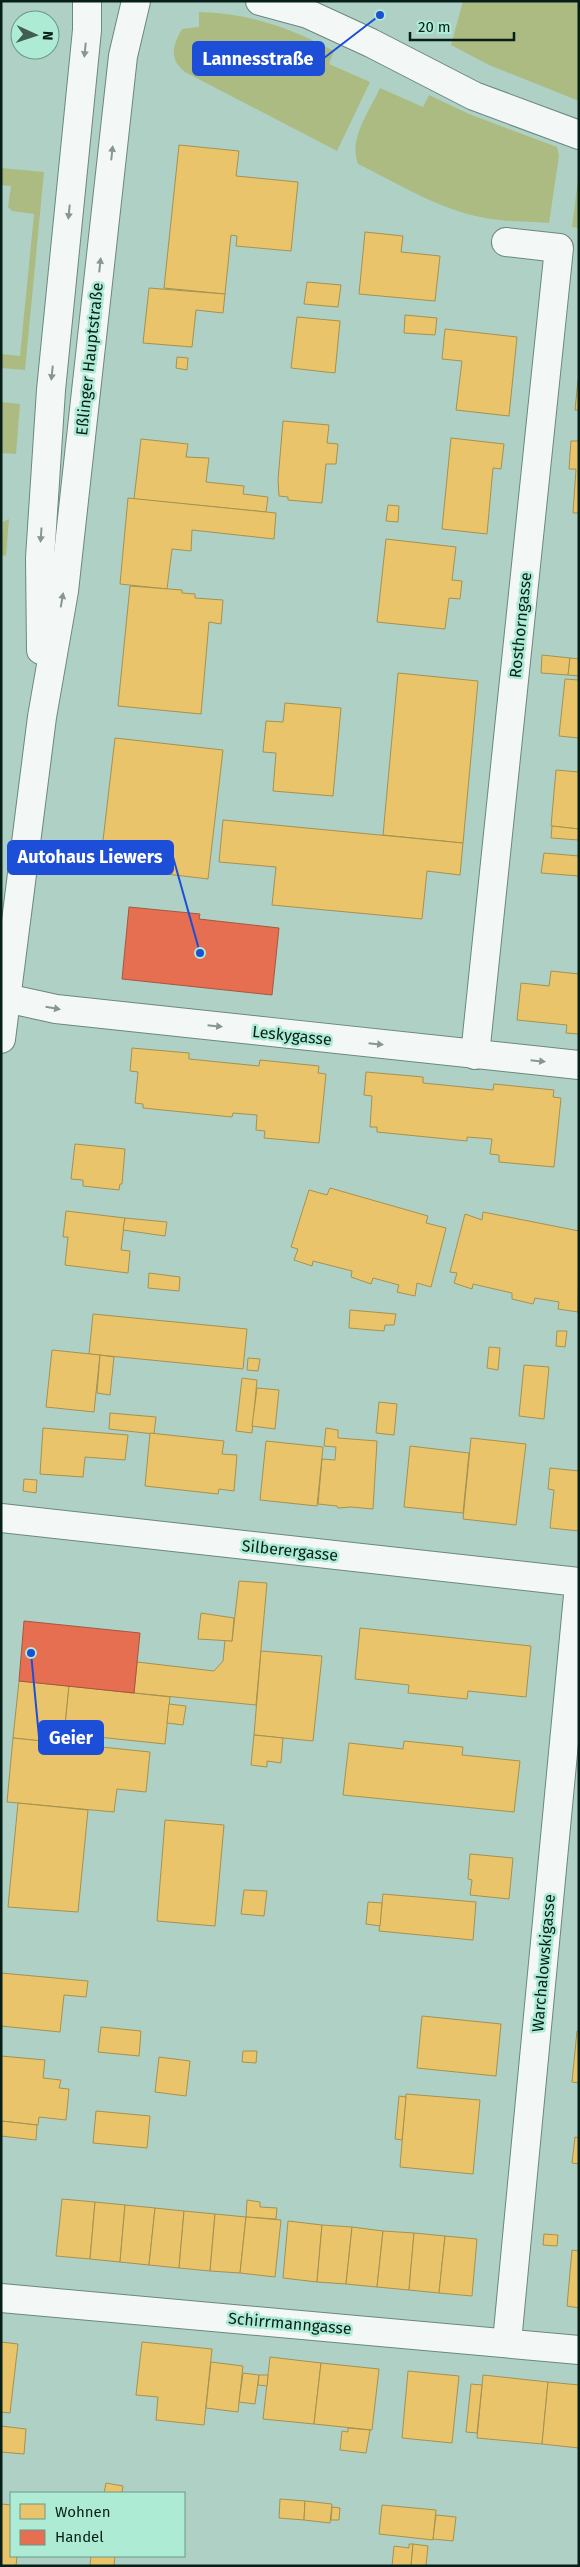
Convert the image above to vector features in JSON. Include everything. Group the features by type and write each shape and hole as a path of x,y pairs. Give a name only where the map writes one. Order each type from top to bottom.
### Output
{"street":[{"name":"Eßlinger Hauptstraße","path":"42,717 41,538 51,390 87,30 87,1"},
{"name":"Eßlinger Hauptstraße","path":"1,1039 3,998 42,717 64,592 123,56 136,1"},
{"path":"260,1 308,14 371,42 474,96 579,135"},
{"name":"Rosthorngasse","path":"475,1055 559,248 506,242"},
{"name":"Leskygasse","path":"3,998 56,1009 579,1065"},
{"name":"Silberergasse","path":"1,1518 579,1583"},
{"name":"Warchalowskigasse","path":"507,2342 579,1583"},
{"name":"Schirrmanngasse","path":"1,2298 507,2342 579,2350"}],"green space":[{"path":"463,1 579,1 579,101 489,65 451,45"},
{"path":"199,12 235,15 269,23 302,35 334,51 329,64 370,82 337,151 185,72 180,67 174,57 176,41 182,29 199,27"},
{"path":"380,88 423,107 429,95 469,114 557,147 559,156 549,223 500,220 468,214 420,196 358,164 356,145 358,135"},
{"path":"1,168 44,172 25,370 1,368 1,354 20,356 34,214 12,211 8,207 11,186 1,185"},
{"path":"579,172 579,228 572,227"},
{"path":"1,402 20,404 16,454 1,453"},
{"path":"9,519 6,556 1,555 3,522"}],"building: Wohnen":[{"path":"179,145 239,151 236,176 298,182 291,251 236,246 237,236 231,235 225,294 164,288"},
{"path":"365,232 403,236 401,252 440,256 435,301 359,294"},
{"path":"307,282 341,285 338,307 304,304"},
{"path":"149,288 225,294 223,313 196,310 192,347 143,343"},
{"path":"405,315 437,318 435,335 404,333"},
{"path":"297,317 340,321 335,373 291,368"},
{"path":"445,329 517,337 509,416 456,410 462,361 442,359"},
{"path":"177,357 188,358 187,370 176,368"},
{"path":"578,380 579,410 575,410"},
{"path":"283,421 329,425 327,443 338,444 336,464 326,464 322,503 288,500 288,497 279,496 278,480"},
{"path":"451,438 504,444 501,469 493,468 487,534 442,529"},
{"path":"141,439 188,444 186,457 209,458 206,482 244,486 243,494 268,497 266,512 134,499"},
{"path":"571,441 579,441 579,513 573,513 576,469 569,469"},
{"path":"128,498 276,513 274,539 192,530 191,551 172,549 167,589 120,584"},
{"path":"388,505 399,506 398,522 386,521"},
{"path":"386,539 456,547 452,580 462,581 460,599 449,598 445,629 377,622"},
{"path":"130,586 182,590 182,593 195,594 195,598 223,600 221,624 209,622 201,714 118,706"},
{"path":"542,655 570,658 568,675 541,673"},
{"path":"570,658 579,659 579,676 568,675"},
{"path":"398,673 478,681 463,843 383,835"},
{"path":"565,679 579,680 579,738 559,736"},
{"path":"285,703 341,708 333,796 273,791 276,753 263,752 266,721 283,722"},
{"path":"115,738 223,750 208,879 100,866"},
{"path":"556,770 579,772 579,829 551,826"},
{"path":"223,820 463,843 460,875 427,871 422,919 272,905 276,867 219,862"},
{"path":"552,826 579,829 579,840 551,838"},
{"path":"544,853 579,856 579,876 541,873"},
{"path":"551,971 579,974 579,1034 566,1033 567,1025 517,1020 521,983 549,986"},
{"path":"132,1048 189,1053 189,1059 259,1066 260,1060 319,1066 318,1073 326,1074 319,1143 264,1138 265,1131 256,1130 257,1115 233,1113 232,1117 143,1108 143,1104 135,1103 138,1072 130,1071"},
{"path":"366,1072 423,1077 423,1083 493,1090 494,1084 554,1090 553,1097 561,1098 554,1167 499,1162 499,1155 490,1154 492,1139 467,1137 467,1141 377,1132 377,1127 370,1127 372,1096 364,1095"},
{"path":"75,1144 125,1149 122,1184 120,1184 119,1190 83,1186 83,1180 71,1179"},
{"path":"330,1188 428,1216 426,1223 446,1228 431,1287 417,1283 415,1296 397,1292 399,1285 373,1278 371,1284 351,1277 352,1271 313,1261 312,1266 294,1260 298,1249 291,1247 309,1190 327,1195"},
{"path":"66,1211 125,1218 121,1250 130,1251 128,1273 65,1265 68,1237 63,1237"},
{"path":"483,1212 579,1231 578,1312 558,1309 559,1302 535,1298 533,1304 512,1299 512,1293 473,1284 472,1289 454,1283 457,1273 450,1272 465,1214 482,1220"},
{"path":"125,1218 167,1222 165,1236 123,1230"},
{"path":"149,1273 180,1277 179,1291 148,1288"},
{"path":"350,1310 396,1314 394,1325 385,1325 384,1331 349,1328"},
{"path":"93,1314 247,1329 243,1369 89,1354"},
{"path":"557,1331 567,1331 565,1347 556,1346"},
{"path":"489,1347 500,1348 498,1370 487,1368"},
{"path":"52,1350 100,1355 94,1412 46,1407"},
{"path":"100,1355 114,1357 110,1395 97,1393"},
{"path":"248,1358 260,1359 258,1371 247,1370"},
{"path":"524,1365 549,1367 544,1419 519,1416"},
{"path":"242,1378 257,1380 252,1433 236,1431"},
{"path":"257,1388 279,1390 275,1429 252,1426"},
{"path":"379,1402 397,1404 394,1435 376,1433"},
{"path":"110,1413 156,1417 154,1434 109,1429"},
{"path":"43,1428 128,1435 125,1460 85,1457 83,1477 40,1474"},
{"path":"326,1428 338,1430 338,1438 377,1441 373,1509 338,1508 337,1506 318,1504 322,1459 335,1460 336,1447 324,1446"},
{"path":"150,1433 224,1441 222,1454 237,1455 234,1491 219,1489 218,1494 145,1486"},
{"path":"471,1438 526,1444 516,1525 463,1519"},
{"path":"266,1441 323,1447 317,1506 260,1500"},
{"path":"410,1446 469,1453 463,1513 404,1507"},
{"path":"550,1468 579,1471 579,1531 550,1528 554,1490 548,1489"},
{"path":"24,1479 37,1480 36,1493 23,1491"},
{"path":"239,1581 267,1583 256,1705 134,1693 137,1662 214,1671 223,1661 225,1640 232,1641"},
{"path":"201,1613 234,1618 232,1641 198,1639"},
{"path":"360,1628 531,1646 526,1697 468,1691 467,1699 408,1693 409,1685 355,1679"},
{"path":"261,1651 322,1656 313,1741 254,1735"},
{"path":"19,1681 69,1686 65,1726 72,1727 70,1744 13,1738"},
{"path":"69,1686 170,1697 165,1744 98,1737 97,1747 70,1744 72,1727 65,1726"},
{"path":"169,1704 186,1706 183,1725 167,1723"},
{"path":"254,1735 283,1738 281,1763 267,1761 267,1767 251,1765"},
{"path":"13,1738 150,1752 146,1792 117,1789 114,1812 7,1802"},
{"path":"404,1741 463,1747 462,1755 520,1761 514,1812 343,1795 349,1743 403,1749"},
{"path":"18,1803 88,1810 78,1912 8,1907"},
{"path":"165,1820 224,1825 215,1926 157,1921"},
{"path":"470,1854 513,1858 509,1899 470,1895 472,1880 468,1879"},
{"path":"244,1890 267,1891 264,1916 241,1914"},
{"path":"383,1894 476,1902 473,1940 379,1931"},
{"path":"368,1902 382,1903 380,1926 366,1924"},
{"path":"1,1973 88,1981 86,1997 64,1995 60,2032 1,2026"},
{"path":"422,2016 501,2024 496,2076 417,2068"},
{"path":"101,2027 141,2031 139,2056 98,2052"},
{"path":"577,2031 579,2031 579,2083 572,2082"},
{"path":"243,2051 257,2051 256,2063 242,2062"},
{"path":"1,2056 45,2060 43,2078 61,2080 59,2088 69,2089 66,2120 39,2117 38,2125 1,2121"},
{"path":"159,2057 190,2061 186,2096 155,2092"},
{"path":"406,2094 480,2100 473,2174 400,2167"},
{"path":"399,2096 406,2097 402,2140 395,2139"},
{"path":"96,2111 150,2116 147,2148 93,2143"},
{"path":"1,2121 37,2125 36,2140 1,2136"},
{"path":"575,2137 579,2138 579,2164 572,2163"},
{"path":"62,2199 95,2202 90,2259 56,2256"},
{"path":"247,2200 260,2202 260,2207 277,2208 276,2219 246,2217"},
{"path":"95,2202 125,2205 120,2262 90,2259"},
{"path":"125,2205 155,2208 149,2265 120,2262"},
{"path":"155,2208 184,2211 179,2268 149,2265"},
{"path":"184,2211 215,2214 210,2271 179,2268"},
{"path":"215,2214 246,2217 240,2273 210,2271"},
{"path":"246,2217 281,2220 275,2277 240,2273"},
{"path":"288,2221 322,2225 317,2282 283,2278"},
{"path":"322,2225 352,2227 346,2284 317,2282"},
{"path":"352,2227 383,2231 377,2287 346,2284"},
{"path":"383,2231 414,2233 409,2290 377,2287"},
{"path":"414,2233 445,2236 439,2293 409,2290"},
{"path":"544,2234 558,2235 557,2246 543,2245"},
{"path":"445,2236 477,2239 472,2296 439,2293"},
{"path":"572,2250 579,2251 579,2308 567,2306"},
{"path":"1,2342 18,2344 10,2413 1,2412"},
{"path":"142,2342 212,2349 204,2425 156,2420 158,2397 136,2395"},
{"path":"270,2357 321,2363 314,2424 263,2419"},
{"path":"211,2362 243,2366 238,2412 206,2408"},
{"path":"321,2363 379,2369 372,2430 314,2424"},
{"path":"408,2371 459,2376 452,2443 402,2438"},
{"path":"243,2373 259,2375 255,2404 239,2402"},
{"path":"259,2375 268,2375 267,2386 258,2385"},
{"path":"483,2375 548,2382 542,2444 477,2438"},
{"path":"548,2382 579,2385 579,2448 542,2444"},
{"path":"471,2384 482,2385 477,2433 466,2432"},
{"path":"1,2426 26,2429 24,2454 1,2452"},
{"path":"348,2428 370,2430 366,2453 340,2450 342,2431 348,2432"},
{"path":"106,2483 123,2486 122,2492 104,2492"},
{"path":"280,2499 305,2501 304,2520 279,2518"},
{"path":"305,2501 332,2504 330,2523 304,2520"},
{"path":"1,2504 10,2505 10,2557 17,2557 16,2566 1,2566"},
{"path":"382,2505 436,2510 433,2540 379,2534"},
{"path":"332,2507 340,2508 339,2520 331,2520"},
{"path":"436,2515 456,2517 453,2541 433,2539"},
{"path":"409,2544 413,2544 411,2566 392,2566 394,2546 409,2548"},
{"path":"413,2544 428,2546 426,2566 411,2566"},
{"path":"91,2557 115,2557 114,2566 90,2566"}],"building: Handel":[{"path":"129,907 200,914 199,919 279,928 272,995 122,979"},
{"path":"24,1621 140,1633 134,1693 19,1681"}],"place":[{"name":"Lannesstraße","path":"380,15"},
{"name":"Autohaus Liewers","path":"200,953"},
{"name":"Geier","path":"31,1653"}]}
